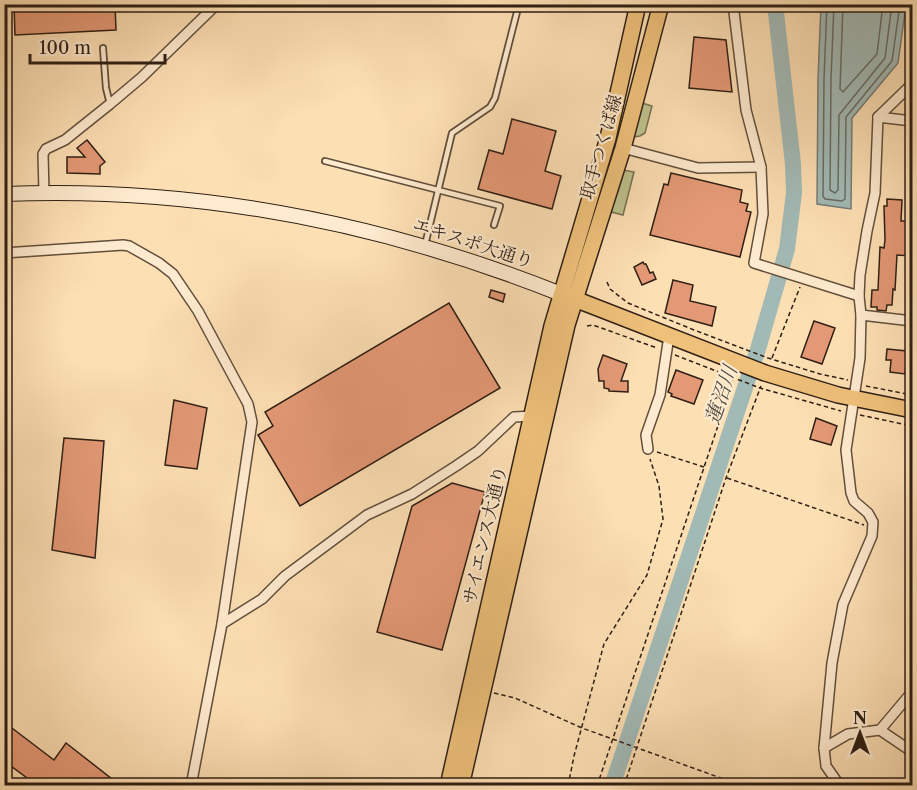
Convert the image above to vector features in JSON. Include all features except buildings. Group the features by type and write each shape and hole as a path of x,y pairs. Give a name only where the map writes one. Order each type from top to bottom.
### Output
{"main road":[{"name":"取手つくば線","path":"568,296 578,243 608,138 638,4"},
{"name":"取手つくば線","path":"568,296 623,148 661,4"},
{"name":"エキスポ大通り","path":"4,194 128,195 217,203 289,213 425,245 568,296 669,336 762,380 852,406 912,410"},
{"name":"サイエンス大通り","path":"448,786 568,296"},
{"name":"サイエンス大通り","path":"460,786 539,417"}],"street":[{"path":"44,193 43,154 46,149 65,140 142,77 217,4"},
{"path":"733,4 746,110 761,167 763,214 754,263 859,296"},
{"path":"840,786 826,766 824,748 832,663 843,604 872,536 873,528 868,513 854,501 849,484 846,450 860,358 859,296 867,231 875,193 878,117 912,84"},
{"path":"878,117 912,121"},
{"path":"623,148 698,168 761,167"},
{"path":"4,253 129,246 159,263 173,274 198,310 248,404 252,422 222,624 191,786"},
{"path":"861,315 912,321"},
{"path":"648,449 646,435 660,395 669,336"},
{"path":"222,624 262,599 285,576 367,514 412,494 478,451 514,417 539,417"},
{"path":"880,730 912,692"},
{"path":"824,748 848,734 880,730 911,751 912,759"}],"lane":[{"path":"425,245 453,133 490,107 495,98 519,4"},
{"path":"103,48 106,88 110,104"},
{"path":"326,161 500,206 494,225"}],"path":[{"path":"607,282 610,289 628,303 762,380 912,426"},
{"path":"772,359 801,284"},
{"path":"739,368 768,358 820,374 862,382 868,387 912,395"},
{"path":"597,786 739,368"},
{"path":"624,786 635,747 726,478 762,380"},
{"path":"648,449 704,467"},
{"path":"568,786 604,644 647,575 663,519 659,486 648,449"},
{"path":"726,478 873,528"},
{"path":"481,690 515,698 582,728 743,786"}],"green space":[{"path":"642,103 652,106 645,133 633,137"},
{"path":"623,170 634,172 623,215 611,212"}],"water":[{"path":"821,5 906,5 898,63 852,118 851,209 817,204"}],"waterway":[{"name":"蓮沼川","path":"612,786 758,349 787,249 794,193 793,164 775,4"}]}
